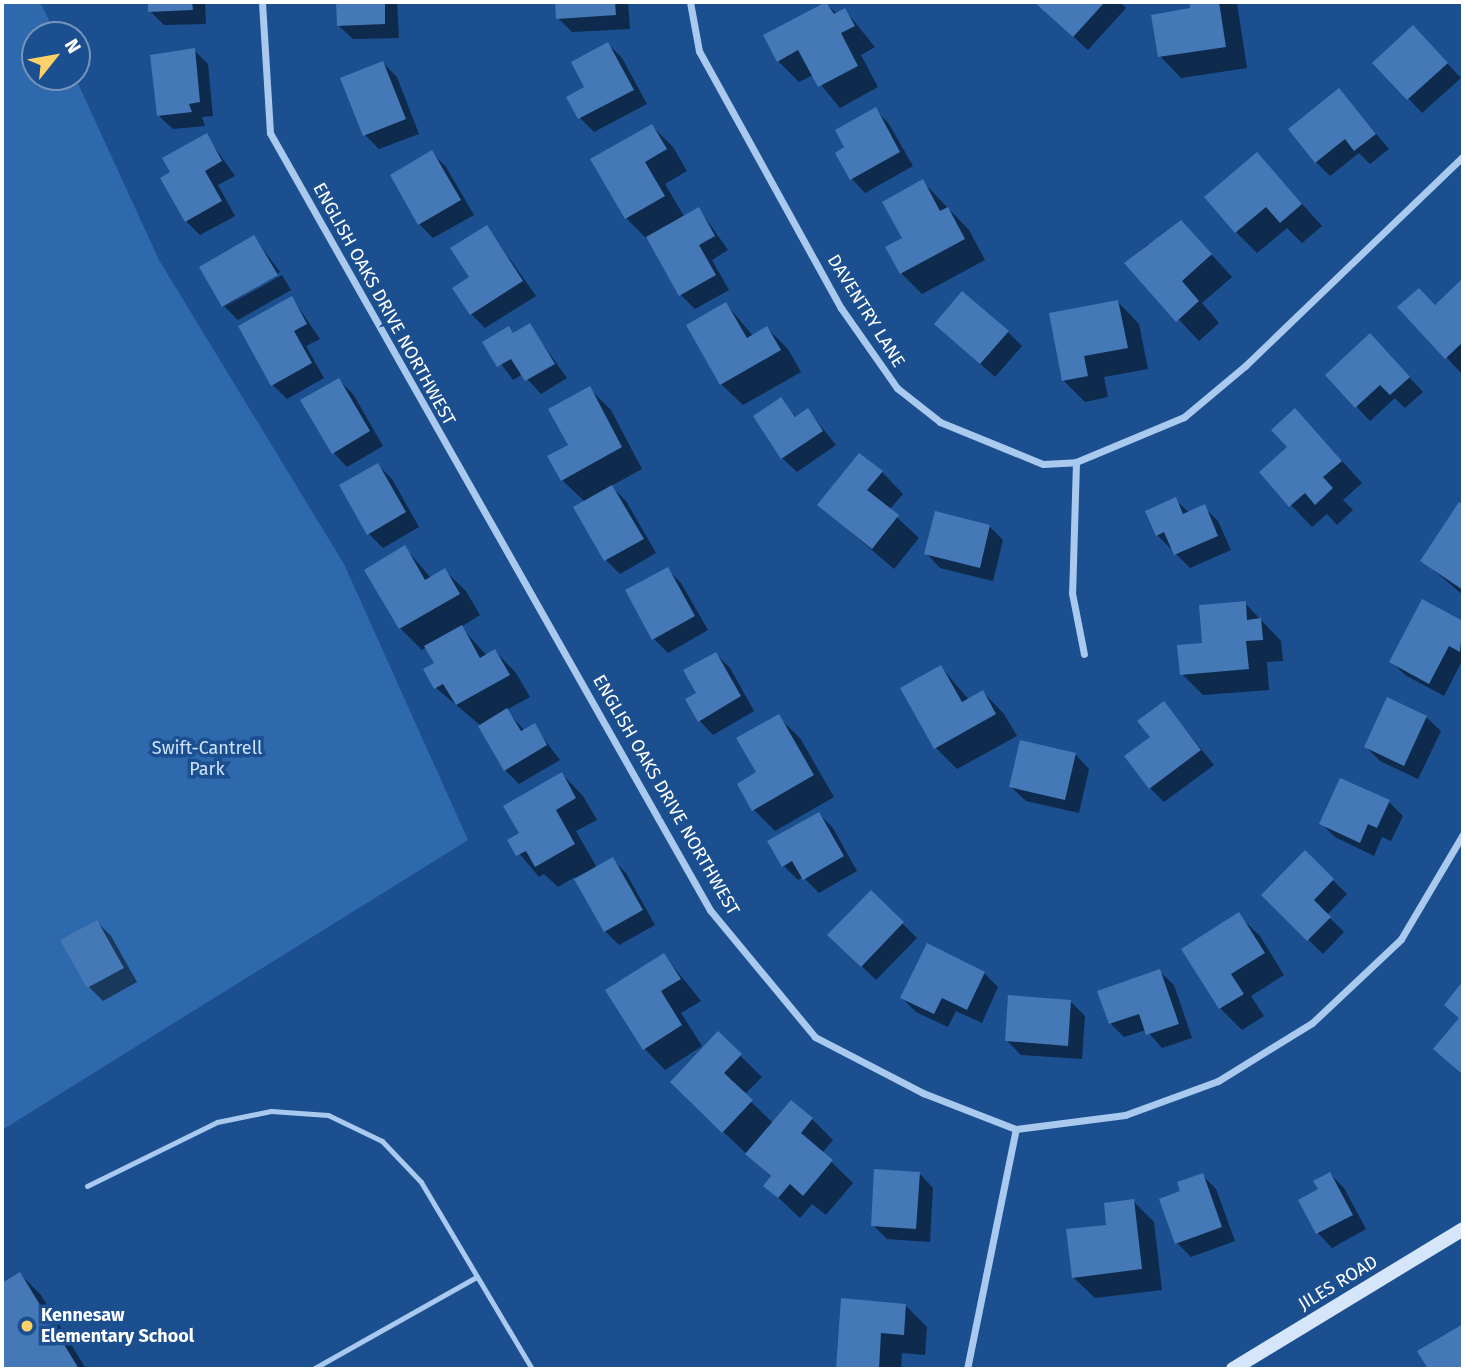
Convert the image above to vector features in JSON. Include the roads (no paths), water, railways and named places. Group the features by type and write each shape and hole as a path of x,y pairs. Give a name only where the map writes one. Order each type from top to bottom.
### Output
{"street":[{"name":"ENGLISH OAKS DRIVE NORTHWEST","path":"262,2 270,133 710,910 816,1037 923,1093 1017,1129 1125,1115 1218,1081 1312,1023 1401,939 1463,834"},
{"name":"DAVENTRY LANE","path":"690,2 699,51 841,308 897,388 940,422 1043,464 1076,463 1184,417 1245,366 1463,156"},
{"path":"1076,463 1072,593 1084,654"},
{"path":"967,1369 1017,1129"},
{"name":"JILES ROAD","path":"1233,1369 1463,1229"}],"lane":[{"path":"87,1186 217,1122 271,1111 328,1115 382,1141 402,1158 421,1182 532,1369"},
{"path":"313,1369 476,1278"}],"place":[{"name":"Kennesaw Elementary School","path":"27,1326"}],"park label":[{"name":"Swift-Cantrell Park","path":"207,759"}]}
